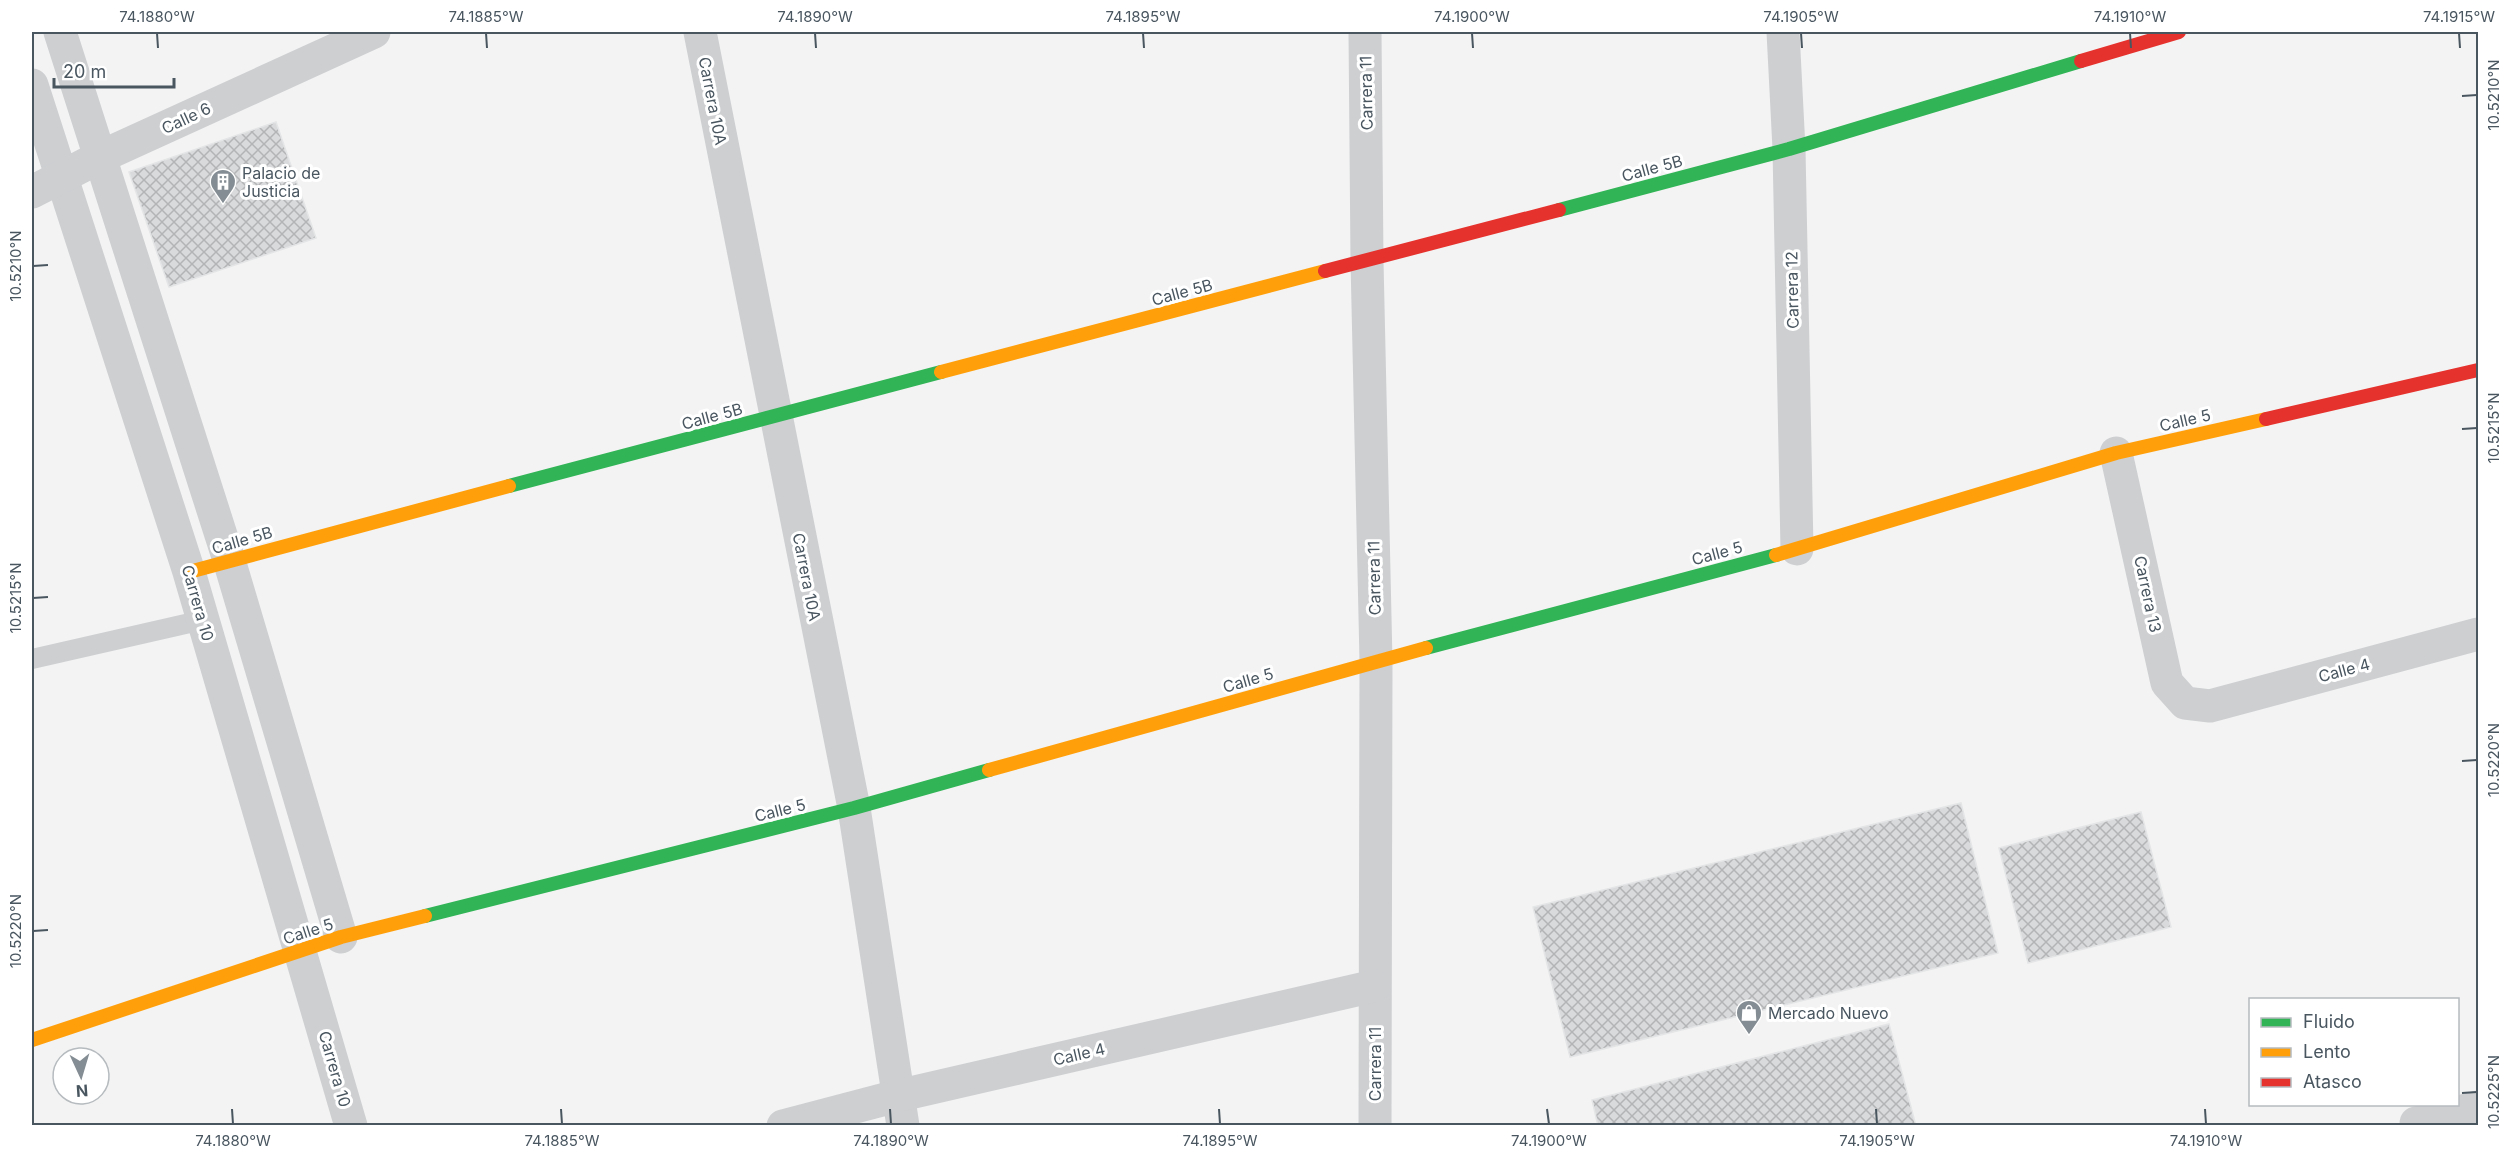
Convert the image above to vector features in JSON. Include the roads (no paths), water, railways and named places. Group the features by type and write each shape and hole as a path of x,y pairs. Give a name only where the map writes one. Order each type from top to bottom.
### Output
{"street":[{"path":"60,32 229,560 341,937"},
{"name":"Calle 6","path":"32,192 100,157 374,32"},
{"name":"Carrera 10A","path":"700,32 854,808 900,1111"},
{"name":"Carrera 11","path":"1365,32 1367,261 1376,661 1375,1125"},
{"name":"Carrera 12","path":"1783,32 1789,149 1797,549"},
{"name":"Calle 5B","path":"189,572 1789,149 2179,32"},
{"name":"Carrera 10","path":"32,85 189,572 351,1125"},
{"name":"Calle 5","path":"32,1040 341,937 854,808 1376,661 1797,549 2116,453 2478,370"},
{"name":"Carrera 13","path":"2116,453 2168,683 2185,703 2210,706"},
{"name":"Calle 4","path":"2210,706 2478,634"},
{"name":"Calle 4","path":"783,1125 900,1111 1374,986"},
{"path":"2416,1123 2478,1107"}],"lane":[{"path":"32,659 203,620"}],"place":[{"name":"Palacio de Justicia","path":"223,205"},
{"name":"Mercado Nuevo","path":"1749,1036"}]}
